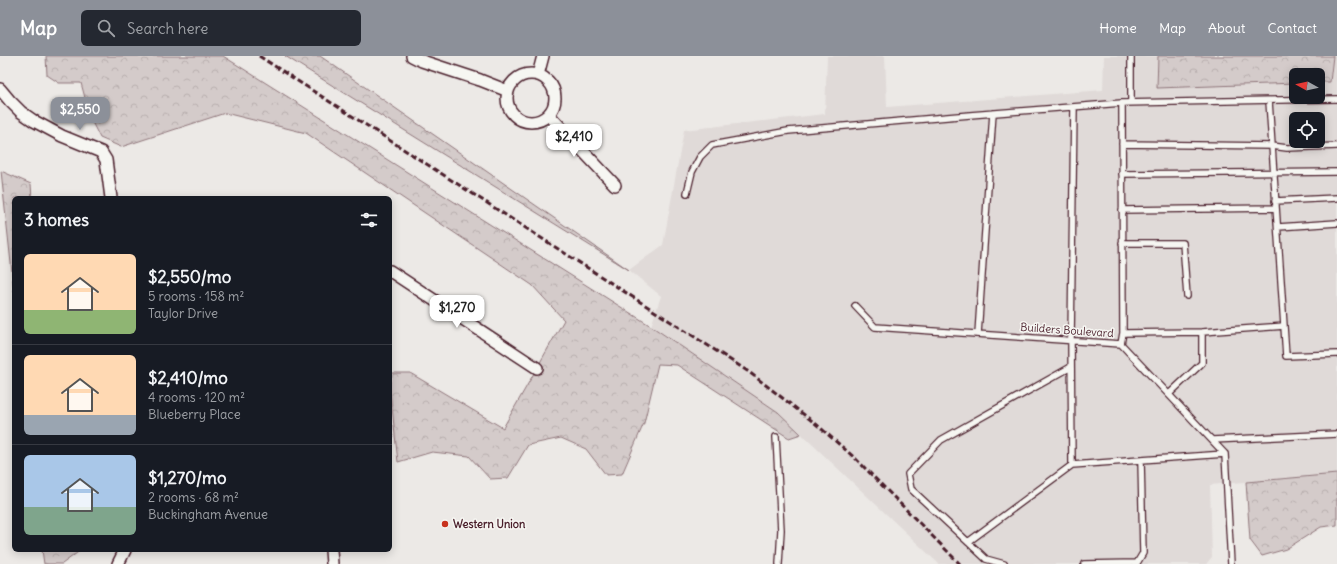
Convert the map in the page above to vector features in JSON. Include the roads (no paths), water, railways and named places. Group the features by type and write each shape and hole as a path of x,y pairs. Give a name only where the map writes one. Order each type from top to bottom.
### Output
{"street":[{"path":"412,56 422,61 508,91"},
{"path":"538,75 543,56"},
{"path":"524,75 538,75 552,86 555,93 553,108 549,115 543,119 529,122 522,121 511,112 508,105 508,91 512,84 524,75"},
{"path":"0,89 21,112 34,121 62,136 101,152 106,160 111,196"},
{"path":"549,115 615,185"},
{"path":"392,272 537,368"},
{"path":"118,564 124,552"},
{"path":"331,552 332,564"}],"lane":[{"path":"1131,56 1131,103"},
{"path":"687,193 692,172 700,157 712,145 788,131 1122,103 1337,99"},
{"path":"1269,101 1286,356 1337,354"},
{"path":"1121,344 1123,333 1122,103"},
{"path":"1072,465 1070,340 1074,107"},
{"path":"978,334 993,113"},
{"path":"1122,144 1272,146 1287,148 1337,146"},
{"path":"1122,174 1337,172"},
{"path":"1275,201 1337,198"},
{"path":"1122,210 1276,208"},
{"path":"1278,227 1337,223"},
{"path":"1122,243 1183,243 1187,296"},
{"name":"Builders Boulevard","path":"854,306 875,327 1121,344 1225,454"},
{"path":"1123,333 1202,332 1284,326"},
{"path":"1169,394 1202,363 1202,332"},
{"path":"1004,564 986,559 911,489 908,474 941,440 1071,367"},
{"path":"1212,440 1337,434"},
{"path":"776,437 781,530 779,564"},
{"path":"968,542 1072,465 1225,454 1231,564"},
{"path":"1084,564 1137,563 1143,553 1141,460"}],"railway":[{"path":"259,56 749,372 816,424 856,459 960,564"}],"place":[{"name":"Western Union","path":"445,524"}]}
